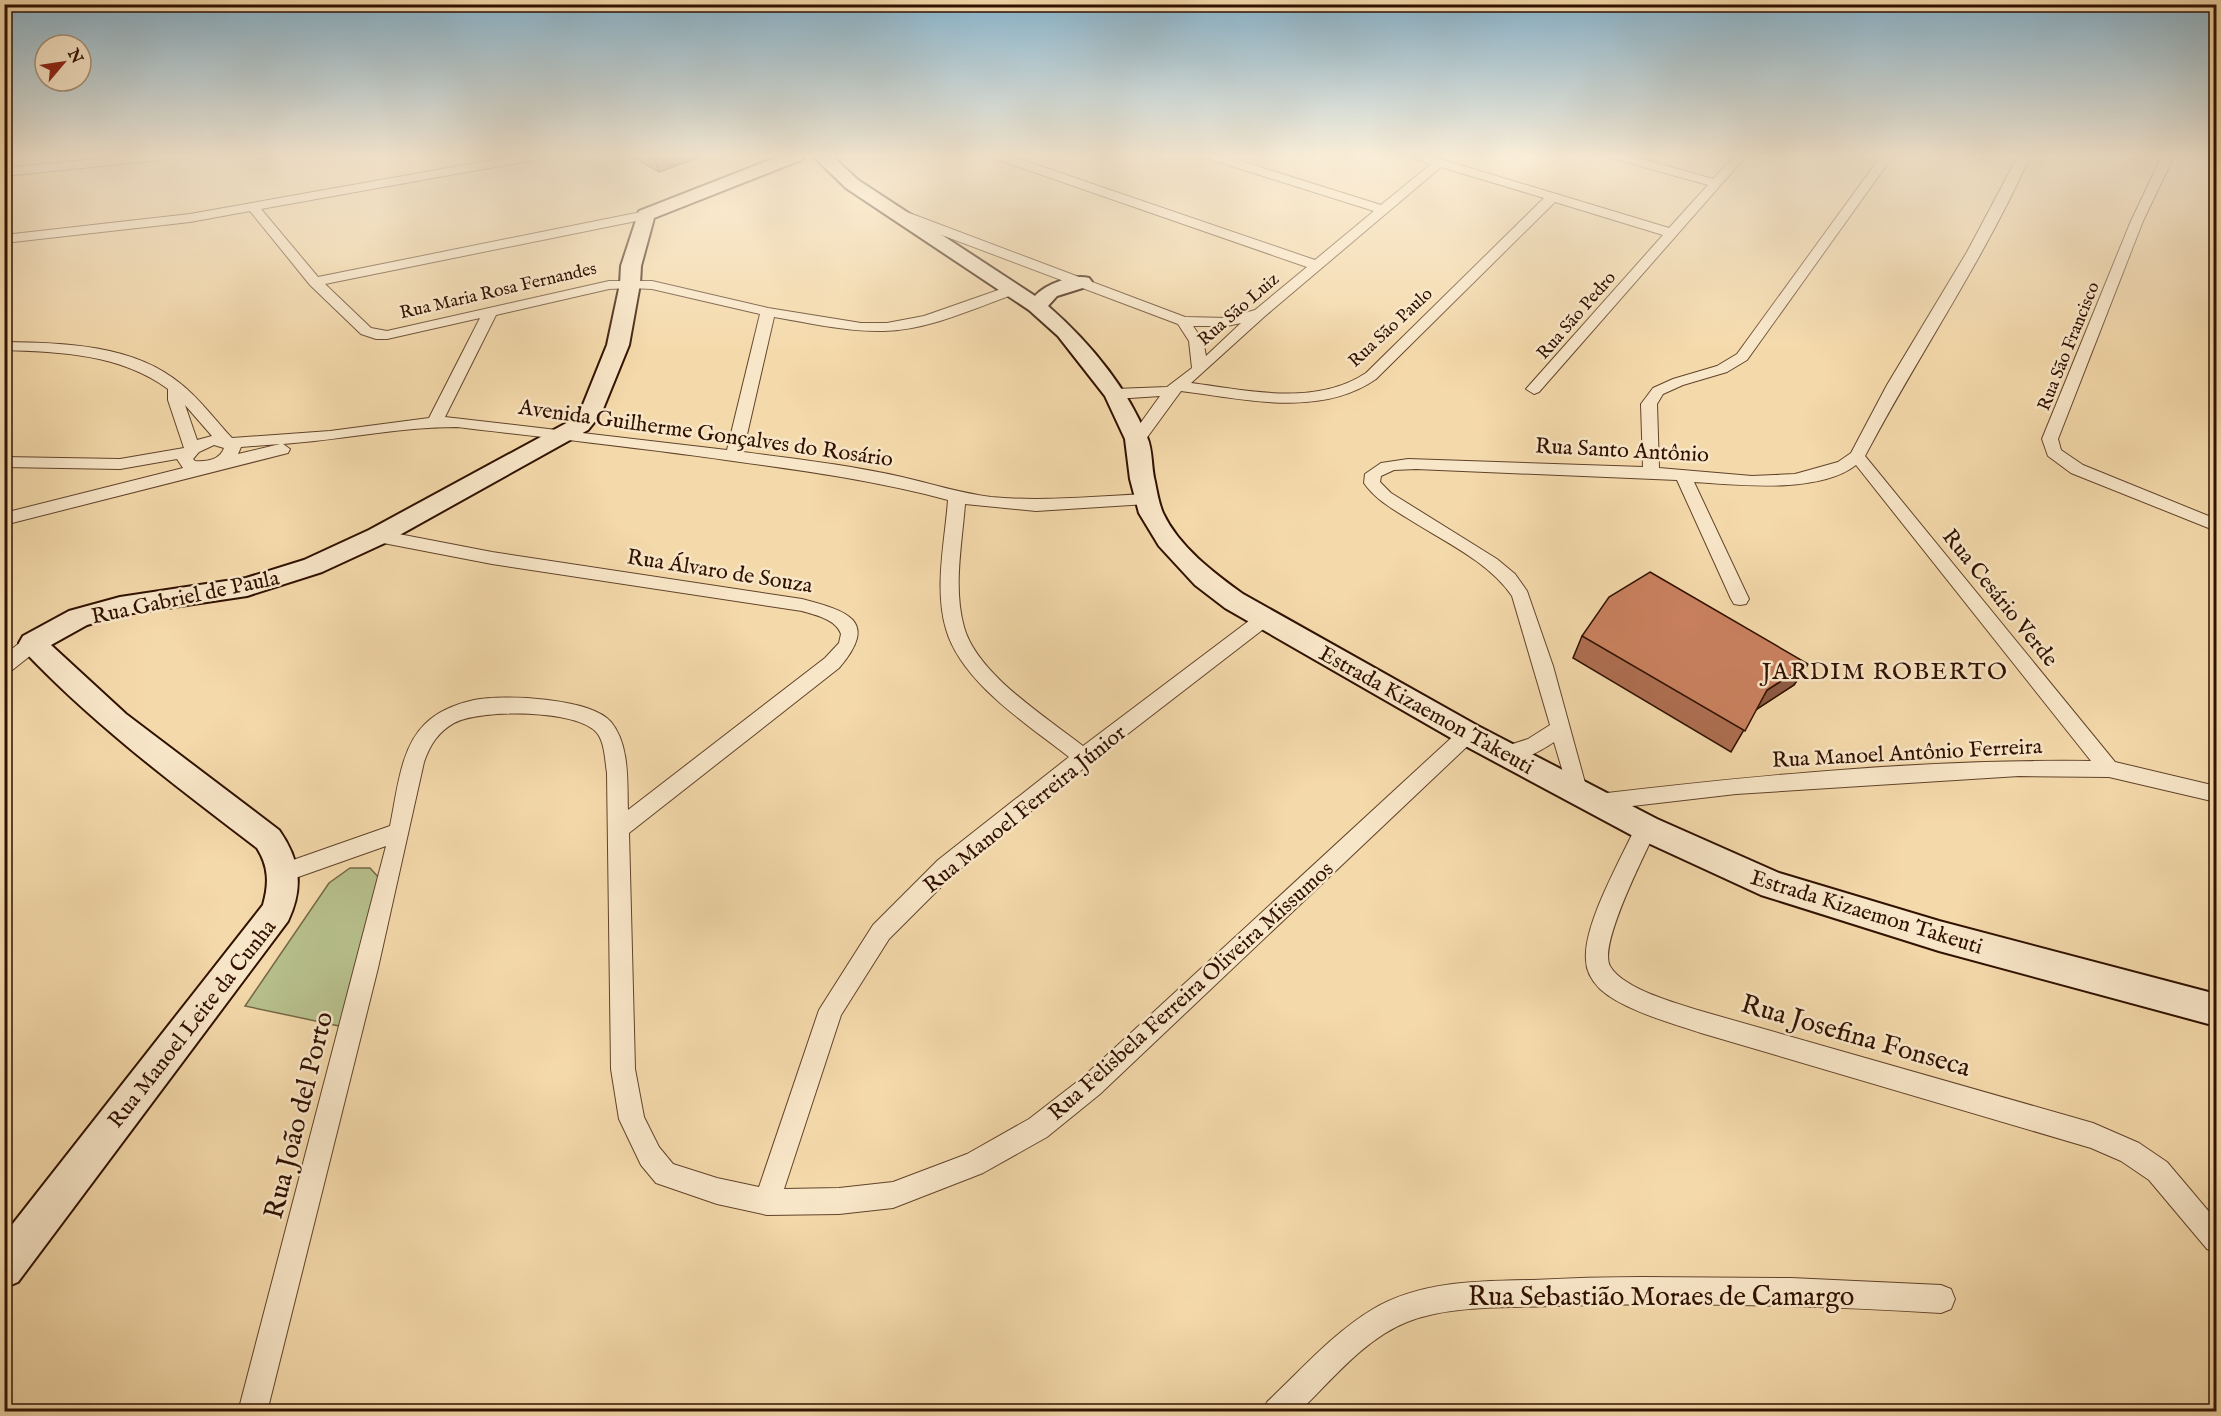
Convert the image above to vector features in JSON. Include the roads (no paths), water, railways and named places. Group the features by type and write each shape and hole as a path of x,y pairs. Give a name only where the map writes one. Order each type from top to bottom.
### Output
{"street":[{"path":"4,240 155,222"},
{"name":"Rua Maria Rosa Fernandes","path":"265,222 315,282 366,331 376,335 411,331 609,285 652,285 768,312 835,324 887,327 927,320 1012,290"},
{"path":"315,282 611,222"},
{"name":"Rua Gabriel de Paula","path":"4,666 33,643 78,618 120,606 247,587 282,578 352,550 580,425 590,414 618,345 630,284 631,266 644,222"},
{"name":"Estrada Kizaemon Takeuti","path":"908,222 1036,306 1065,332 1115,394 1137,439 1138,458 1151,513 1168,540 1188,564 1213,586 1264,619 1468,734 1646,828 1772,885 1939,936 2217,1010"},
{"path":"922,222 1183,321 1227,322 1260,313"},
{"path":"1191,222 1318,266"},
{"name":"Rua São Luiz","path":"1137,439 1174,389 1200,369 1260,313 1369,222"},
{"name":"Rua São Paulo","path":"1174,389 1299,396 1329,394 1354,386 1371,376 1527,222"},
{"path":"1637,222 1672,233"},
{"name":"Rua São Pedro","path":"1534,389 1681,222"},
{"path":"1651,473 1649,404 1658,391 1678,382 1710,374 1742,357 1839,222"},
{"path":"1857,456 1895,385 1990,222"},
{"name":"Rua São Francisco","path":"2137,222 2050,439 2054,452 2096,478 2217,525"},
{"path":"1036,306 1050,291 1082,282"},
{"path":"734,455 768,312"},
{"path":"435,422 489,314"},
{"path":"1183,321 1196,341 1200,369"},
{"path":"4,346 31,346 119,357 140,364 176,387 233,446 230,455 198,460 108,492 4,519"},
{"path":"176,387 176,400 198,460"},
{"path":"1115,394 1174,389"},
{"name":"Avenida Guilherme Gonçalves do Rosário","path":"4,462 115,464 152,469 330,436 435,422 485,424 734,455 890,480 957,497 1036,505 1147,499"},
{"name":"Avenida Guilherme Gonçalves do Rosário","path":"198,460 212,441 330,436"},
{"name":"Rua Santo Antônio","path":"1588,796 1561,728 1521,595 1509,578 1491,563 1385,497 1372,483 1373,474 1382,468 1399,464 1651,473 1752,481 1795,479 1834,470 1857,456"},
{"name":"Rua Cesário Verde","path":"1857,456 2109,769"},
{"path":"108,492 118,472 115,464"},
{"path":"1683,476 1740,599"},
{"path":"957,497 951,600 955,631 969,658 994,685 1083,757"},
{"name":"Rua Álvaro de Souza","path":"378,536 492,558 802,605 828,612 842,620 848,628 847,645 832,663 619,829"},
{"name":"Rua Manoel Ferreira Júnior","path":"766,1202 831,1010 881,932 946,867 1083,757 1264,619"},
{"path":"33,643 54,666 110,718 268,839 280,856 284,873 399,832"},
{"name":"Rua Felisbela Ferreira Oliveira Missumos","path":"399,832 411,772 432,729 455,714 488,704 573,712 593,717 604,726 612,740 617,773 622,1058 632,1119 650,1156 665,1173 717,1191 766,1202 839,1202 893,1195 974,1164 1038,1128 1100,1078 1468,734"},
{"path":"1507,754 1535,745 1561,728"},
{"name":"Rua Manoel Antônio Ferreira","path":"1588,796 2019,768 2109,769 2217,794"},
{"name":"Rua Josefina Fonseca","path":"1646,828 1606,917 1598,948 1597,963 1603,975 1615,987 1662,1009 1710,1025 1819,1054 2093,1136 2130,1152 2157,1171 2217,1240"},
{"name":"Rua João del Porto","path":"252,1412 336,1091 399,832"},
{"name":"Rua Manoel Leite da Cunha","path":"4,1268 277,911 283,891 284,873"},
{"name":"Rua Sebastião Moraes de Camargo","path":"1277,1412 1371,1327 1398,1312 1455,1297 1585,1291 1804,1291 1941,1299"}],"district":[{"name":"JARDIM ROBERTO","path":"1885,671"}]}
